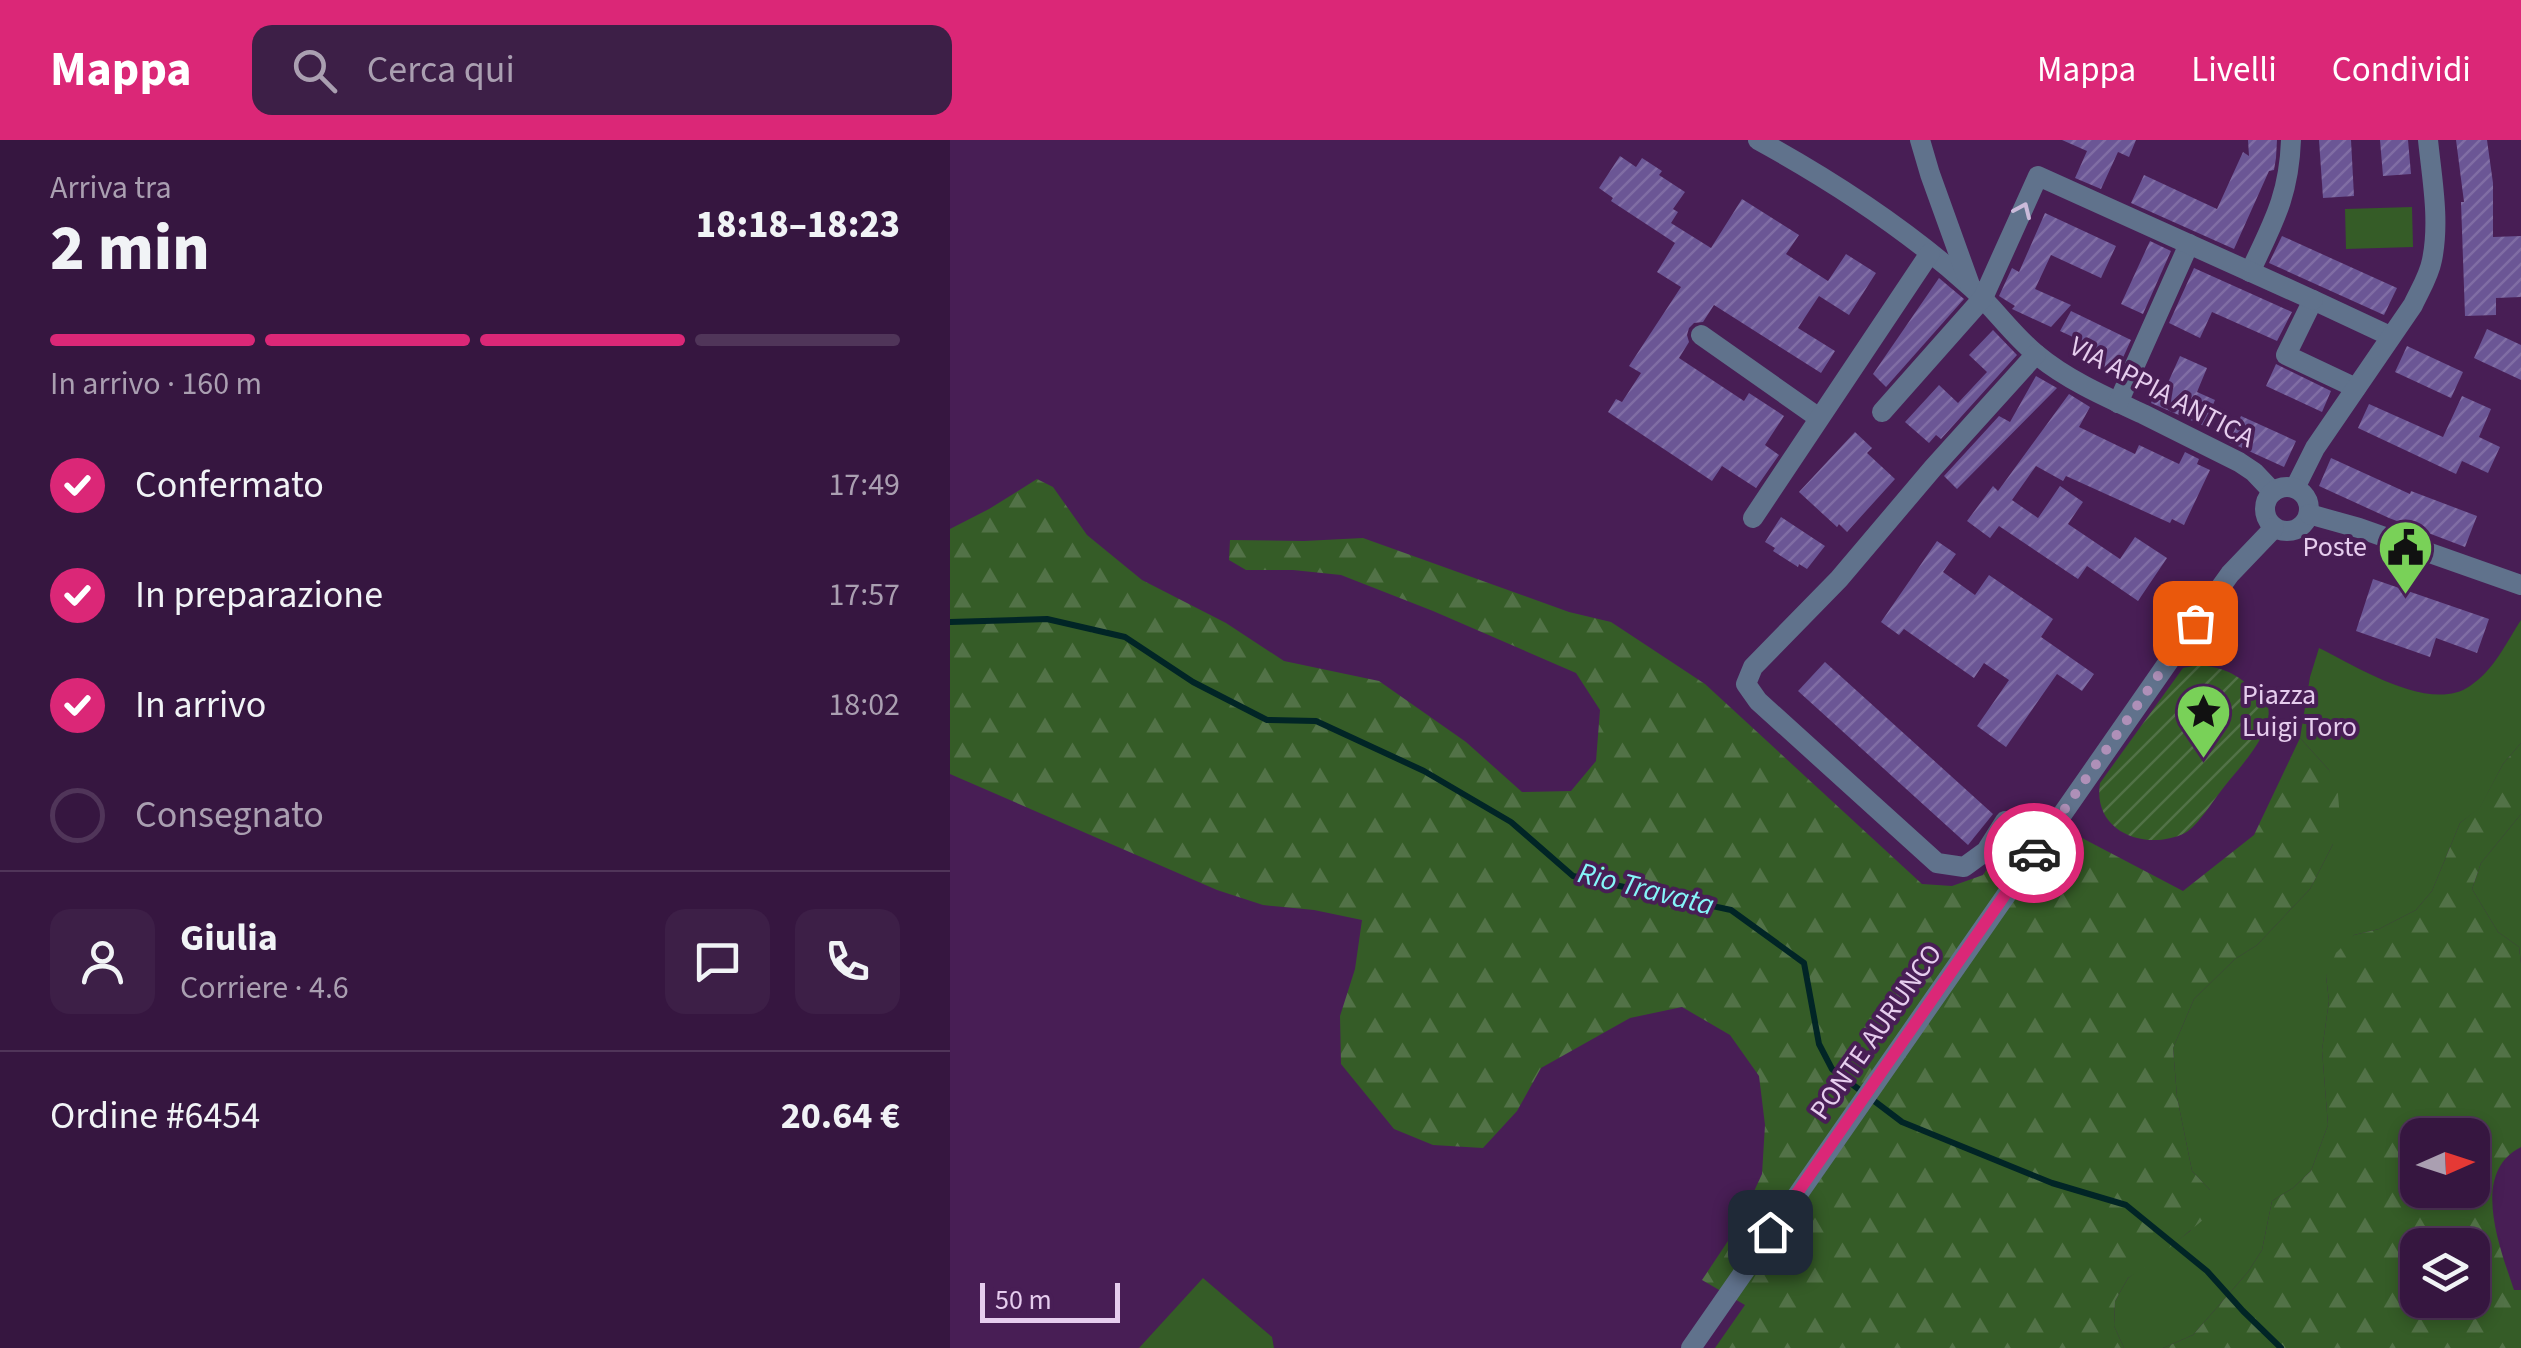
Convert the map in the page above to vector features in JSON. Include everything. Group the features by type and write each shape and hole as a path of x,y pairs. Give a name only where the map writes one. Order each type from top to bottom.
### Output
{"street":[{"path":"1758,140 1899,229 1977,293"},
{"name":"VIA APPIA ANTICA","path":"1920,140 1977,293 2006,326 2060,371 2239,462 2273,492"},
{"path":"2250,272 2283,201 2290,170 2290,140"},
{"path":"2294,488 2315,448 2413,304 2432,262 2435,211 2428,140"},
{"path":"1882,412 1977,293 2038,176 2390,336"},
{"path":"2118,403 2189,244"},
{"path":"1753,518 1930,252"},
{"path":"2312,300 2286,356 2356,388"},
{"path":"1700,336 1819,418"},
{"path":"2005,821 1986,851 1964,867 1937,863 1758,701 1746,684 1753,666 1839,579 2036,354"},
{"path":"2294,488 2305,495 2310,514 2296,530 2274,528 2266,517 2265,504 2273,492 2294,488"},
{"path":"2310,514 2521,586"},
{"name":"PONTE AURUNCO","path":"1691,1348 2220,588 2274,528"}],"green space":[{"path":"2412,207 2413,247 2346,249 2345,209"},
{"path":"1037,479 1053,487 1087,535 1142,580 1226,623 1284,661 1379,681 1466,742 1522,792 1571,791 1596,761 1600,710 1576,673 1341,575 1246,570 1229,560 1230,540 1363,538 1569,612 1611,622 1705,684 1922,884 1952,886 1983,875 2027,809 2183,891 2254,835 2300,738 2329,770 2338,794 2340,819 2333,844 2310,889 2257,945 2235,959 2194,999 2173,1048 2177,1097 2192,1171 2210,1190 2210,1214 2128,1278 2115,1301 2114,1326 2124,1348 1715,1348 1745,1305 1702,1280 1738,1226 1762,1174 1765,1125 1759,1076 1730,1035 1682,1007 1630,1018 1541,1068 1517,1111 1483,1148 1433,1145 1394,1129 1341,1064 1340,1016 1355,969 1362,920 1263,905 1217,890 950,774 950,529"},
{"path":"2521,620 2521,743 2503,764 2480,808 2460,823 2432,891 2416,910 2379,929 2354,935 2326,976 2329,1001 2322,1050 2328,1125 2311,1171 2272,1201 2262,1250 2193,1335 2163,1348 2124,1348 2114,1326 2115,1301 2128,1278 2190,1231 2210,1190 2192,1171 2177,1097 2173,1048 2194,999 2235,959 2257,945 2310,889 2333,844 2329,770 2300,738 2319,648 2414,691 2454,693 2486,672"},
{"path":"2199,665 2229,672 2260,696 2268,707 2266,728 2246,760 2190,830 2154,840 2125,834 2104,814 2100,783 2183,668"},
{"path":"2521,743 2521,814 2481,863 2472,889 2498,932 2519,947 2521,964 2521,1147 2505,1159 2496,1175 2493,1213 2514,1290 2521,1290 2521,1348 2163,1348 2193,1335 2248,1272 2262,1250 2272,1201 2311,1171 2328,1125 2322,1050 2329,1001 2326,976 2336,953 2354,935 2379,929 2416,910 2432,891 2460,823 2480,807 2503,764"},
{"path":"2521,814 2521,964 2519,947 2498,932 2472,889 2481,863"},
{"path":"1203,1278 1272,1337 1274,1348 1139,1348"}],"building":[{"path":"2062,140 2136,140 2129,157 2118,152 2101,189 2075,178 2087,151"},
{"path":"2248,140 2277,140 2276,158 2274,170 2269,171 2234,249 2131,203 2144,175 2217,209 2243,152 2249,156"},
{"path":"2319,140 2351,140 2354,196 2323,198"},
{"path":"2380,140 2408,140 2411,174 2383,176"},
{"path":"2456,140 2487,140 2493,183 2493,237 2521,236 2521,297 2496,298 2496,315 2465,316 2464,202"},
{"path":"1620,156 1636,167 1642,158 1685,192 1673,209 1678,212 1671,223 1711,248 1742,199 1799,235 1786,254 1828,281 1846,254 1876,273 1849,315 1819,296 1798,328 1835,351 1821,373 1714,305 1703,322 1689,328 1689,342 1679,358 1744,401 1749,393 1784,416 1765,445 1779,455 1756,488 1722,466 1712,481 1608,412 1616,399 1622,402 1641,373 1629,366 1681,287 1657,272 1675,243 1611,201 1613,198 1599,188"},
{"path":"2045,213 2116,246 2101,278 2051,255 2035,289 2071,305 2051,327 2012,309 2015,306 1999,296 2012,268 2019,272"},
{"path":"2282,236 2397,288 2384,315 2269,263"},
{"path":"2150,241 2171,251 2143,314 2121,304"},
{"path":"2194,268 2292,312 2277,341 2212,312 2200,338 2169,323"},
{"path":"1939,278 1964,299 1886,387 1873,374"},
{"path":"2071,311 2131,340 2116,373 2081,357 2088,344 2060,331"},
{"path":"2487,329 2521,345 2521,380 2474,358"},
{"path":"1993,330 2017,355 1941,439 1936,435 1929,443 1905,422 1939,385 1958,403 1987,372 1969,355"},
{"path":"2407,346 2463,372 2451,398 2395,372"},
{"path":"2180,356 2207,368 2197,392 2215,400 2204,426 2151,403 2159,384 2166,387"},
{"path":"2276,364 2331,391 2322,412 2266,386"},
{"path":"2036,376 2057,388 1957,489 1944,476 1999,416 2010,422"},
{"path":"2069,394 2090,407 2079,427 2135,454 2139,445 2179,464 2185,452 2210,470 2184,525 2172,519 2170,523 2066,476 2063,481 2036,466 2012,500 2038,518 2060,486 2083,502 2068,524 2120,559 2135,537 2167,558 2138,601 2087,566 2078,579 1999,526 1990,538 1967,521 1993,486 1998,491"},
{"path":"2462,396 2491,409 2479,437 2500,447 2488,473 2462,461 2456,474 2358,428 2369,404 2443,437"},
{"path":"2241,416 2296,441 2284,467 2229,442"},
{"path":"1855,432 1872,448 1867,453 1895,479 1847,532 1799,492"},
{"path":"2331,458 2410,494 2411,491 2477,516 2465,547 2319,486"},
{"path":"1781,517 1825,546 1807,569 1773,551 1775,548 1765,542"},
{"path":"1937,541 1956,554 1943,572 1975,595 1989,575 2053,619 2041,637 2094,674 2082,691 2057,674 2006,747 1977,726 2009,680 1984,663 1974,678 1904,629 1899,635 1881,622"},
{"path":"2373,579 2489,619 2477,653 2436,638 2430,657 2356,631"},
{"path":"1825,662 1993,814 1968,845 1798,691"}],"waterway":[{"name":"Rio Travata","path":"950,622 1047,619 1125,637 1193,682 1267,720 1316,721 1424,771 1511,822 1573,876 1731,910 1804,963 1819,1044 1832,1069 1902,1122 2052,1183 2126,1205 2207,1271 2281,1348"}],"way so far":[{"path":"2034,853 2195,623"}],"place":[{"name":"Poste","path":"2406,596"},
{"name":"Piazza Luigi Toro","path":"2203,760"}],"route":[{"path":"1770,1232 2034,853"}]}
